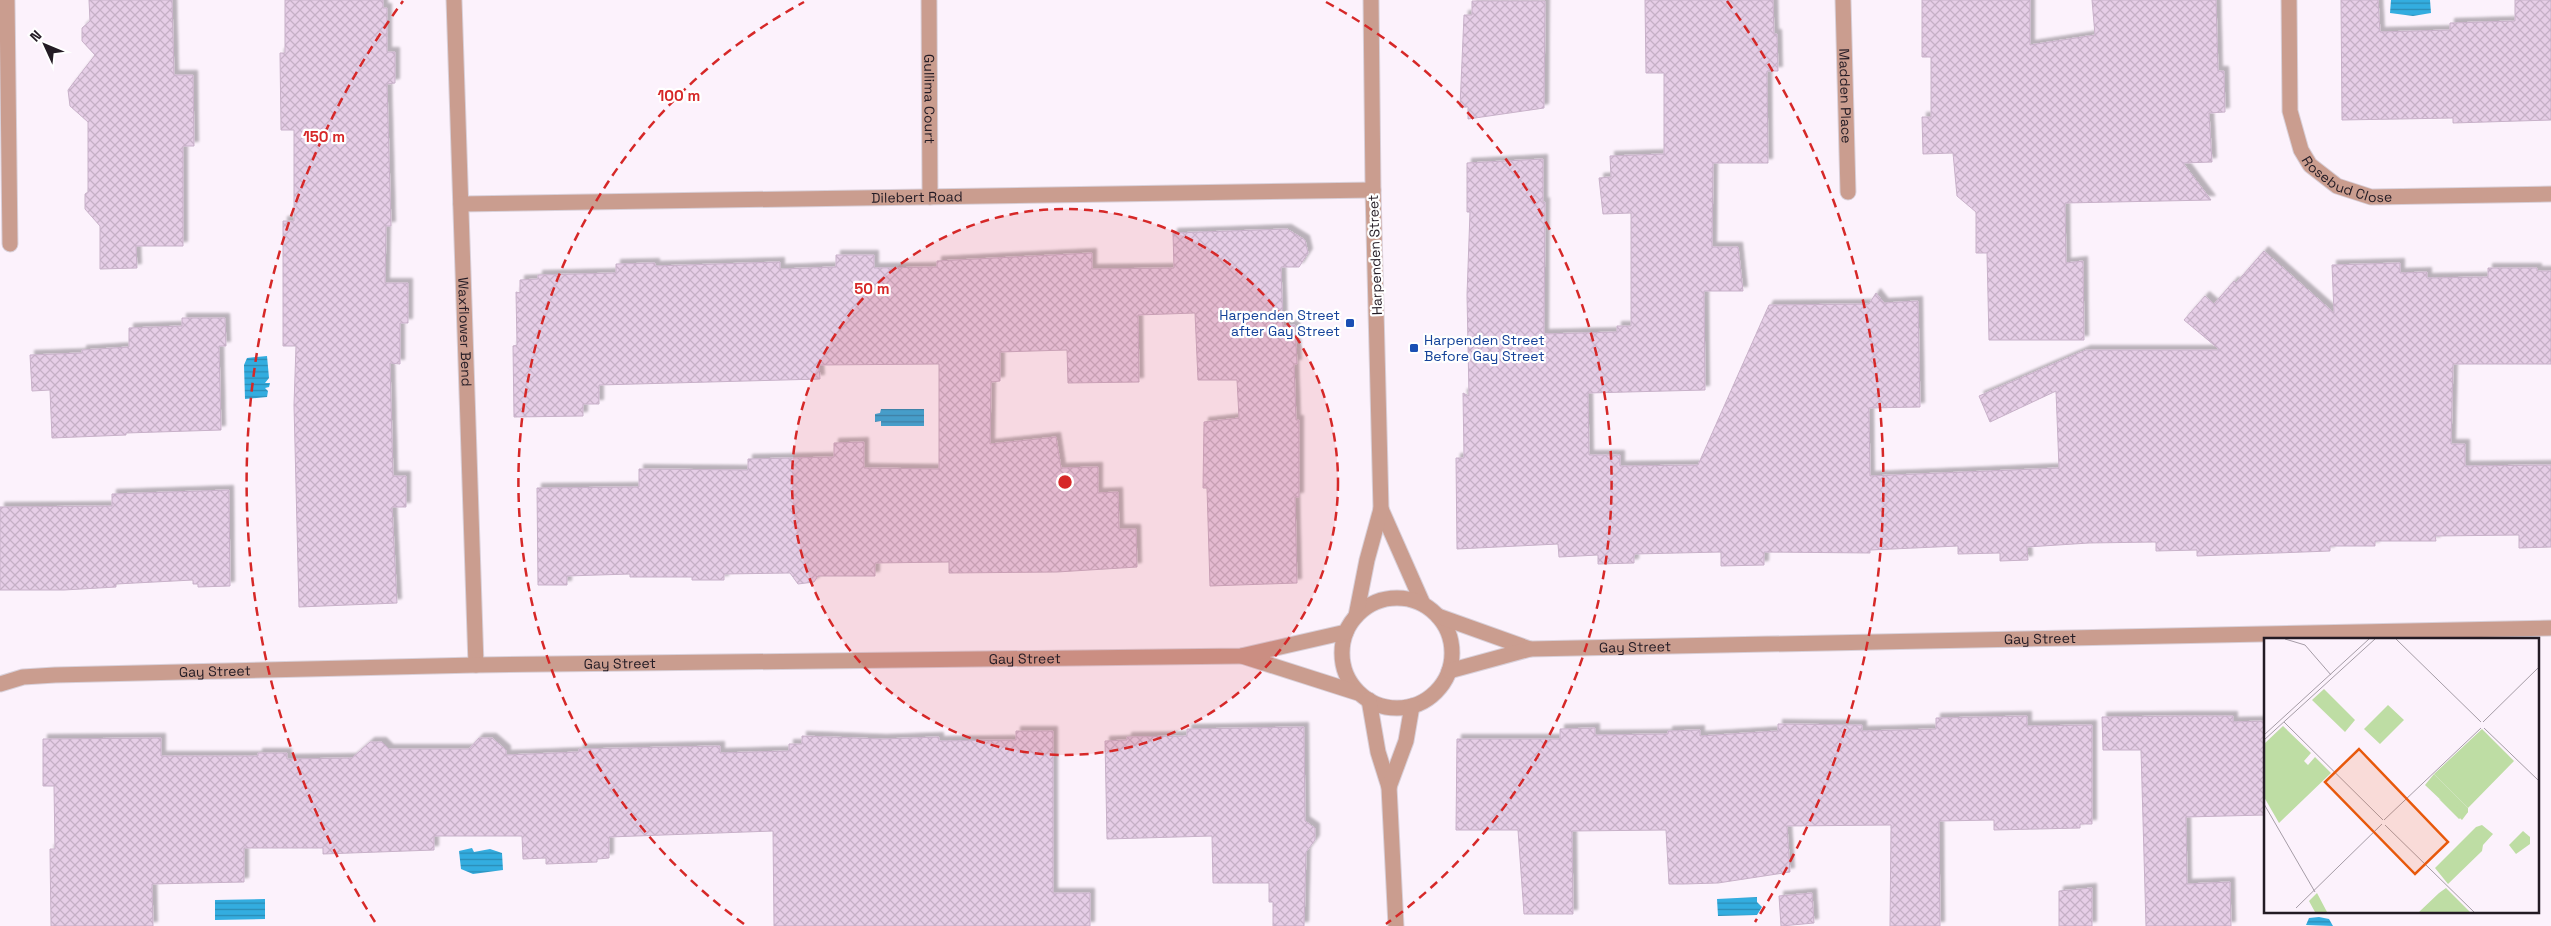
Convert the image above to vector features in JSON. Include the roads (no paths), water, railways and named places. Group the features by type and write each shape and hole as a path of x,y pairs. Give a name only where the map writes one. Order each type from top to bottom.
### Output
{"street":[{"path":"7,0 10,244"},
{"name":"Waxflower Bend","path":"454,0 476,665"},
{"name":"Harpenden Street","path":"1356,616 1371,605 1388,599 1406,598 1423,604 1438,616 1446,628 1451,642 1452,656 1449,671 1441,687 1428,699 1412,706 1390,707 1364,696 1349,680 1343,664 1342,648 1346,632 1356,616 1367,560 1382,509 1373,190 1371,0"},
{"name":"Madden Place","path":"1843,0 1848,192"},
{"name":"Rosebud Close","path":"2289,0 2290,111 2301,150 2310,165 2337,186 2371,197 2551,194"},
{"name":"Gullima Court","path":"929,1 930,197"},
{"name":"Dilebert Road","path":"461,204 1373,190"},
{"name":"Harpenden Street","path":"1382,509 1423,604"},
{"name":"Gay Street","path":"1438,616 1530,649"},
{"name":"Gay Street","path":"1449,671 1530,649 2551,628"},
{"name":"Gay Street","path":"0,684 23,677 56,675 476,665 1241,656 1346,632"},
{"name":"Gay Street","path":"1241,656 1364,696"},
{"name":"Harpenden Street","path":"1364,696 1389,787 1396,926"},
{"name":"Harpenden Street","path":"1389,787 1406,741 1412,706"}],"water":[{"path":"2391,0 2430,0 2431,13 2413,16 2390,13"},
{"path":"267,356 269,378 265,383 270,383 269,387 265,388 268,391 267,397 245,399 244,365 247,358"},
{"path":"881,409 924,409 924,426 881,426 881,421 875,422 875,414 880,413"},
{"path":"472,848 474,852 490,849 502,853 503,870 473,874 461,869 459,851"},
{"path":"1757,897 1757,902 1762,907 1757,915 1718,916 1717,899"},
{"path":"265,899 265,919 215,920 215,900"},
{"path":"2309,918 2329,919 2333,926 2306,925"}],"place":[{"name":"Harpenden Street after Gay Street","path":"1350,323"},
{"name":"Harpenden Street Before Gay Street","path":"1414,348"}]}
